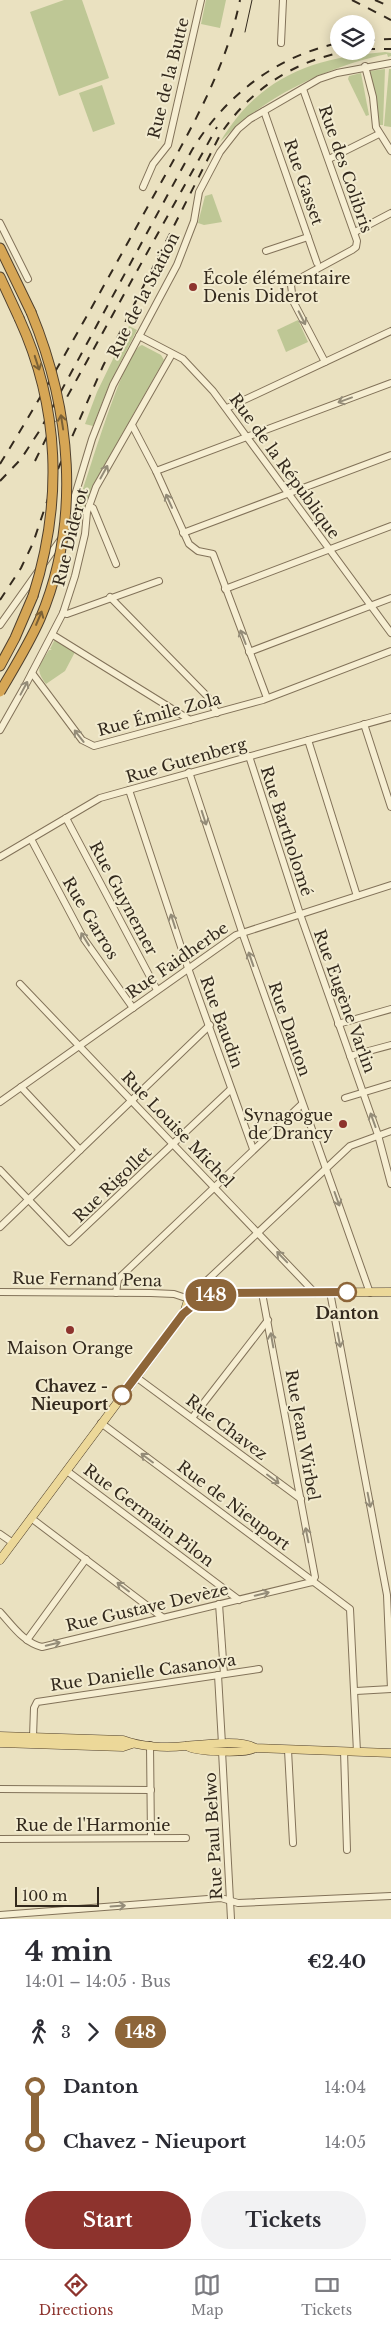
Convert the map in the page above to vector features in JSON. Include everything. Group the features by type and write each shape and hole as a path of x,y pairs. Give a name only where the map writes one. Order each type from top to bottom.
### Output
{"highway":[{"path":"0,248 31,312 54,378 64,432 67,505 62,540 50,591 28,644 0,692"},
{"path":"0,277 34,351 44,387 54,450 52,511 48,542 33,596 15,638 0,666"}],"main road":[{"path":"201,1291 218,1293 391,1292"},
{"path":"0,1560 201,1291"},
{"path":"193,1301 201,1291"},
{"path":"0,1736 123,1740 132,1744 150,1745 188,1746 192,1744 222,1748 251,1745 255,1748 270,1749 391,1753"},
{"path":"0,1743 123,1748 132,1744"}],"street":[{"name":"Rue de la Butte","path":"143,186 153,164 168,145 202,0"},
{"path":"281,43 283,0"},
{"name":"Rue de la Station","path":"0,625 63,535 102,411 120,370 177,265 194,221 200,192 220,152 238,129 264,111 303,89 328,76 365,66 391,62"},
{"path":"365,66 379,134 384,137 391,151"},
{"name":"Rue des Colibris","path":"303,89 355,232 356,247 290,285 293,301 324,362"},
{"name":"Rue Gasset","path":"264,111 317,263"},
{"path":"329,159 379,134"},
{"path":"355,232 391,213"},
{"path":"0,223 28,279"},
{"path":"266,251 308,237"},
{"path":"227,408 391,331"},
{"name":"Rue de la République","path":"140,336 183,359 227,408 328,550 391,633"},
{"name":"Rue Diderot","path":"0,730 53,635 63,613 80,554 89,506 96,487 172,354"},
{"path":"156,471 391,383"},
{"path":"132,425 156,471 183,532 194,549 213,554 267,698"},
{"path":"183,532 391,455"},
{"path":"89,506 93,508 116,564"},
{"path":"225,589 391,526"},
{"path":"63,613 67,614 159,581"},
{"path":"110,597 207,696 216,712"},
{"path":"249,652 391,598"},
{"path":"53,635 190,720"},
{"name":"Rue Émile Zola","path":"32,673 86,744 94,746 267,698 391,651"},
{"name":"Rue Gutenberg","path":"0,856 90,802 189,772 391,717"},
{"path":"364,724 391,806"},
{"path":"308,740 357,896"},
{"name":"Rue Bartholomé","path":"249,756 300,914"},
{"name":"Rue Danton","path":"189,772 242,932 370,1293"},
{"name":"Rue Baudin","path":"129,790 188,968 253,1148"},
{"name":"Rue Guynemer","path":"66,818 157,990"},
{"name":"Rue Garros","path":"31,839 84,939 133,1008"},
{"name":"Rue Faidherbe","path":"0,1102 188,968 242,932 391,885"},
{"name":"Rue Eugène Varlin","path":"300,914 378,1135 391,1184"},
{"name":"Rue Louise Michel","path":"20,984 259,1232 315,1293"},
{"path":"338,1024 391,1009"},
{"path":"0,1227 210,1025"},
{"path":"350,1056 391,1045"},
{"path":"345,1098 391,1084"},
{"path":"21,1087 80,1150"},
{"name":"Rue Rigollet","path":"28,1200 69,1242 231,1089"},
{"path":"116,1292 118,1279 216,1187 253,1148 302,1104"},
{"path":"201,1291 259,1232 350,1146 391,1131"},
{"path":"0,1170 28,1200"},
{"name":"Rue Fernand Pena","path":"0,1292 116,1292 176,1295 201,1291"},
{"path":"330,1292 389,1595 391,1689 356,1691 357,1752"},
{"name":"Rue Jean Wirbel","path":"262,1293 316,1576 312,1582"},
{"path":"176,1295 182,1306 183,1314"},
{"name":"Rue Fernand Pena","path":"176,1295 193,1301"},
{"path":"192,1418 268,1320"},
{"name":"Rue Chavez","path":"136,1376 300,1499"},
{"name":"Rue de Nieuport","path":"101,1423 350,1609 356,1691"},
{"name":"Rue Germain Pilon","path":"66,1471 239,1600"},
{"path":"31,1518 162,1617"},
{"path":"0,1534 12,1543"},
{"path":"0,1612 27,1640 86,1560"},
{"name":"Rue Gustave Devèze","path":"27,1640 33,1645 42,1647 312,1582"},
{"name":"Rue Paul Belwo","path":"219,1604 222,1748 231,1919"},
{"name":"Rue Danielle Casanova","path":"33,1737 34,1708 37,1702 259,1669"},
{"path":"150,1745 151,1838"},
{"path":"288,1750 293,1843"},
{"path":"344,1751 346,1850"},
{"path":"0,1789 151,1790"},
{"name":"Rue de l'Harmonie","path":"0,1839 186,1838"},
{"path":"0,1915 221,1898 238,1903 391,1896"}],"green space":[{"path":"64,0 82,0 109,78 59,96 30,12"},
{"path":"206,0 226,0 220,28 201,24"},
{"path":"375,53 391,53 391,56 388,57 387,54 375,57"},
{"path":"331,60 362,60 320,75 277,97 237,126 220,142 236,119 252,101 290,74"},
{"path":"385,69 383,125 378,125 369,71"},
{"path":"389,69 391,69 391,127 384,126"},
{"path":"361,73 369,115 366,116 348,79 349,76"},
{"path":"102,85 115,124 93,132 79,93"},
{"path":"212,194 222,222 204,225 198,223 205,196"},
{"path":"298,320 308,342 286,352 277,330"},
{"path":"129,326 137,330 109,385 93,426 85,424 97,392"},
{"path":"142,345 161,355 164,360 93,485 83,516 74,515 115,394 134,353"},
{"path":"54,641 75,652 65,671 46,684 39,670 49,650 52,650 50,649"}],"tram line":[{"path":"245,32 252,0"}],"railway":[{"path":"0,464 90,310 199,112 223,57 233,29 240,0"},
{"path":"352,0 391,20"},
{"path":"375,0 391,7"},
{"path":"375,40 391,39"},
{"path":"0,481 21,459 40,430 192,150 205,130 220,112 254,81 294,58 330,45"},
{"path":"375,49 391,49"},
{"path":"0,600 21,568 33,543 58,469 103,366 220,135 245,104 259,91 292,70 330,56"},
{"path":"35,461 62,406 217,127"}],"bus line":[{"name":"148","path":"122,1395 183,1314 206,1297 218,1293 347,1292"}],"place":[{"name":"École élémentaire Denis Diderot","path":"193,287"},
{"name":"Synagogue de Drancy","path":"343,1124"},
{"name":"Danton","path":"347,1292"},
{"name":"Maison Orange","path":"70,1330"},
{"name":"Chavez - Nieuport","path":"122,1395"}]}
